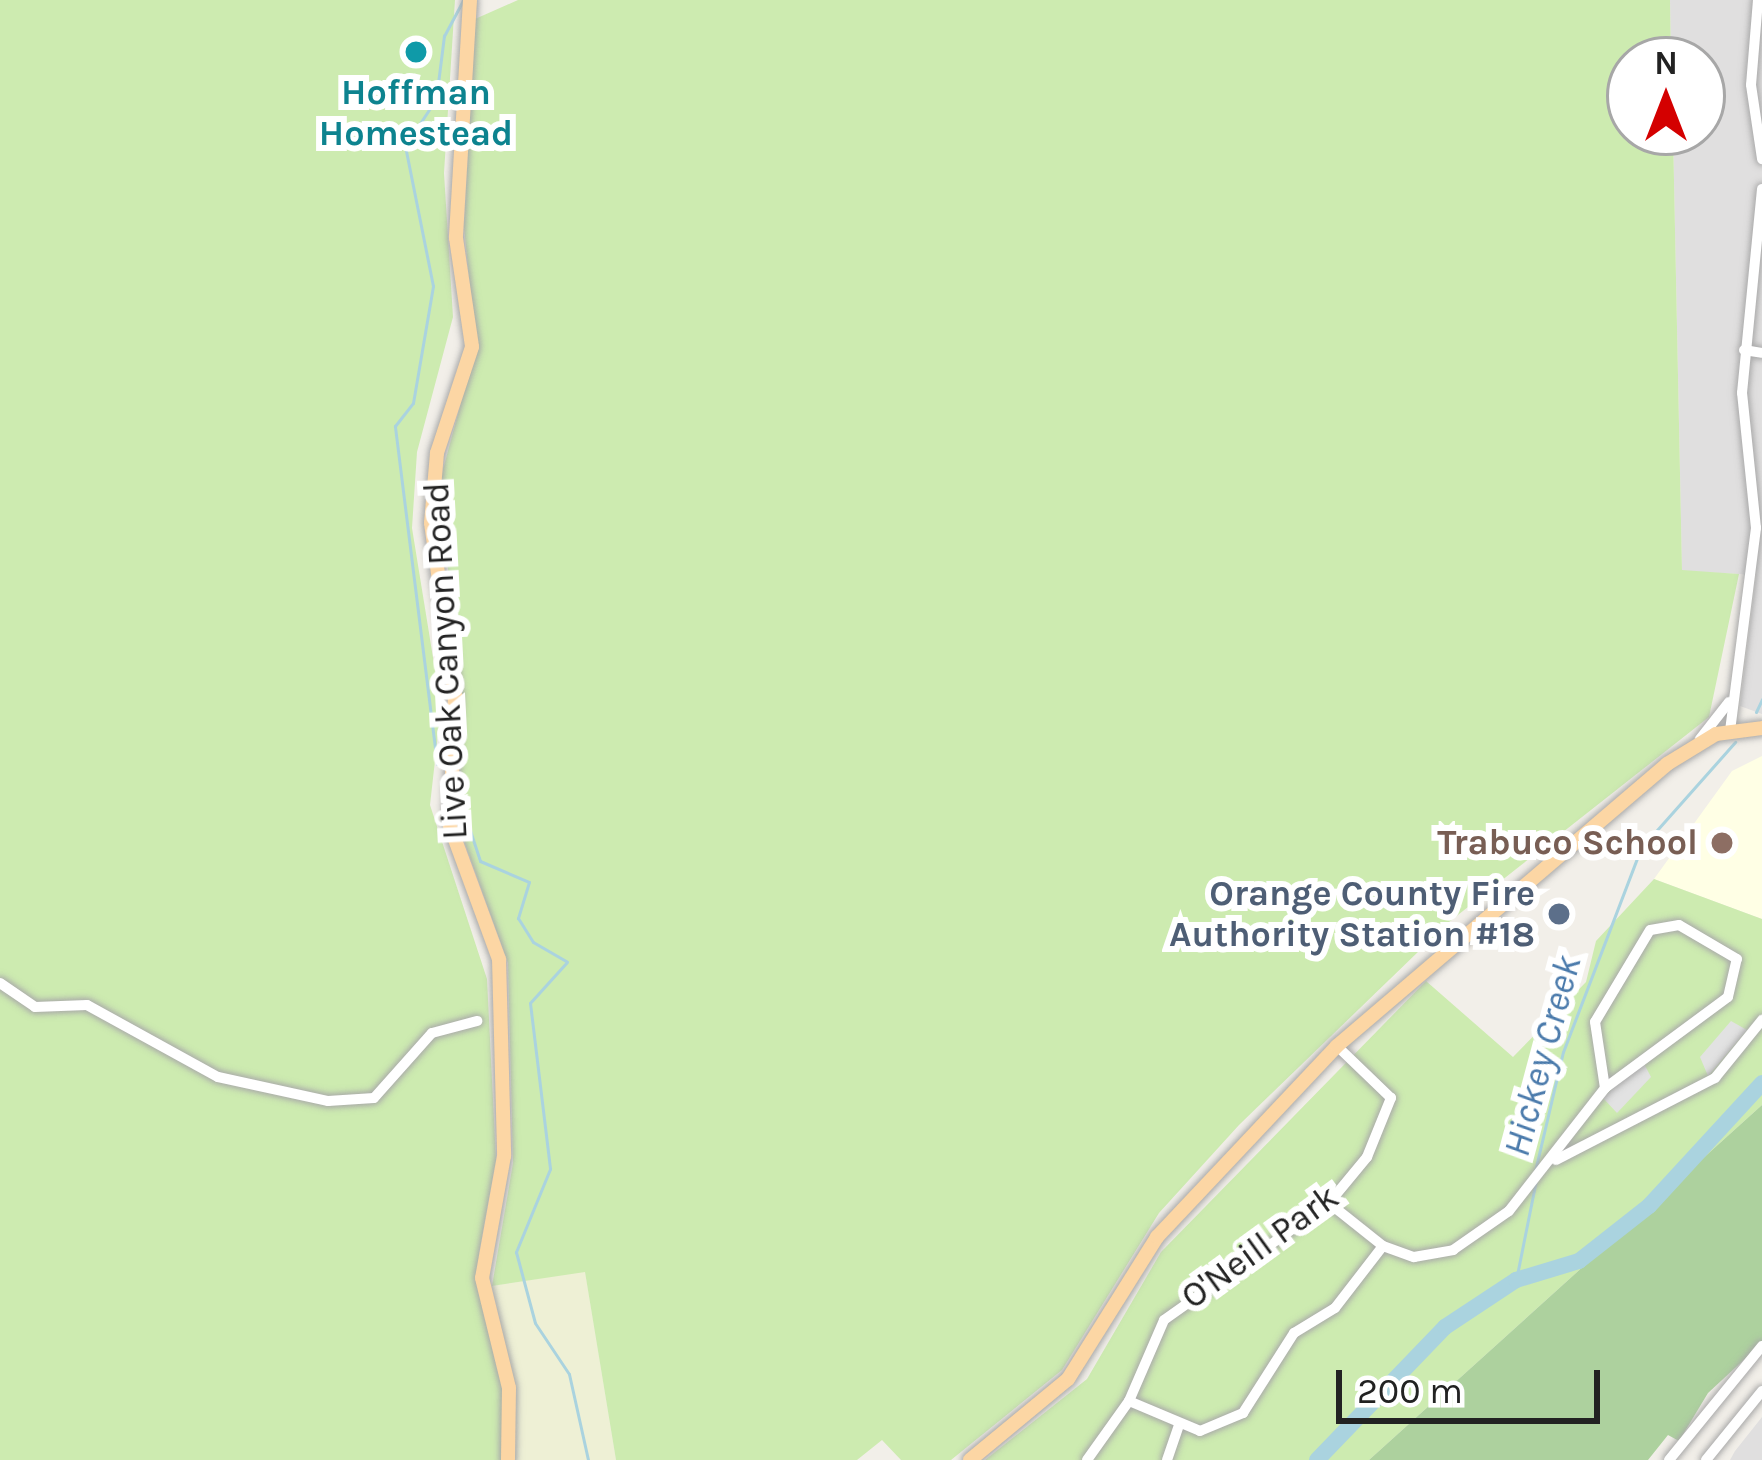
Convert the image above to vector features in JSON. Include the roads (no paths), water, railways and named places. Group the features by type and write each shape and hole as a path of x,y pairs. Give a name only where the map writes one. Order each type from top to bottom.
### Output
{"main road":[{"name":"Live Oak Canyon Road","path":"470,0 456,238 472,346 437,453 431,536 455,696 450,826 499,959 504,1156 482,1278 508,1388 508,1460"},
{"path":"970,1460 1068,1379 1157,1237 1337,1046 1697,742 1730,730 1762,728"}],"street":[{"path":"1758,0 1756,85 1762,159"},
{"path":"1730,730 1756,528 1744,350 1762,189"},
{"path":"1744,350 1762,353"},
{"path":"1697,742 1734,694"},
{"path":"1329,1203 1383,1246 1414,1257 1465,1246 1537,1182 1605,1088 1728,997 1737,958 1679,925 1650,930 1595,1022 1605,1088"},
{"path":"0,983 35,1007 88,1005 218,1077 328,1101 374,1098 432,1033 477,1021"},
{"path":"1553,1161 1715,1078 1762,1020"},
{"name":"O'Neill Park","path":"1088,1460 1129,1402 1163,1320 1329,1203 1366,1157 1391,1098 1337,1046"},
{"path":"1129,1402 1180,1426 1211,1430 1255,1403 1294,1333 1334,1308 1383,1246"},
{"path":"1670,1460 1762,1346"},
{"path":"1706,1460 1762,1391"},
{"path":"1167,1460 1180,1426"}],"waterway":[{"path":"437,764 395,426 413,403 433,286 405,146 436,99 444,36 463,1"},
{"path":"1756,712 1762,699"},
{"name":"Hickey Creek","path":"1535,1171 1563,1052 1641,848 1735,742"},
{"path":"460,800 480,861 529,882 518,918 533,942 567,962 530,1003 550,1169 516,1252 535,1323 569,1374 588,1460"},
{"path":"1317,1460 1445,1327 1516,1280 1579,1261 1649,1206 1762,1083"},
{"name":"Hickey Creek","path":"1516,1280 1536,1180"}],"place":[{"name":"Hoffman Homestead","path":"416,52"},
{"name":"Trabuco School","path":"1722,843"},
{"name":"Orange County Fire Authority Station #18","path":"1559,914"}]}
